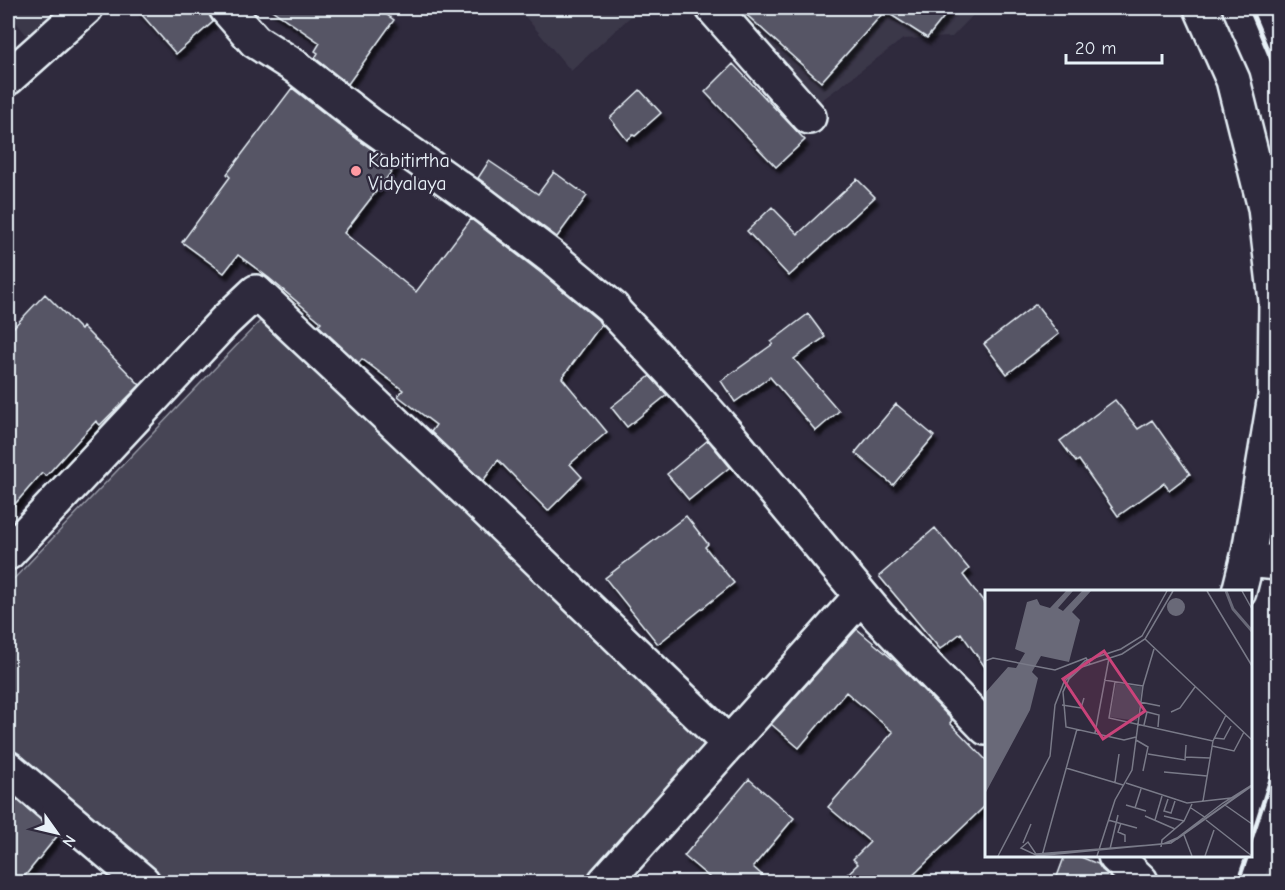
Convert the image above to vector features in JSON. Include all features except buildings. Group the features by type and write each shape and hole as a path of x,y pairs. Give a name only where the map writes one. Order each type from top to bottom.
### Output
{"street":[{"path":"8,78 86,8"},
{"path":"226,8 255,41 296,67 369,124 482,204 553,258 613,308 727,434 879,618 985,726"},
{"path":"713,8 809,117"},
{"path":"1201,8 1233,80 1266,208 1276,301 1275,396 1262,561 1240,590"},
{"path":"8,553 225,321 256,292 729,744"},
{"path":"605,882 861,596"},
{"path":"8,768 143,882"},
{"path":"1118,857 1143,873"}],"shaded area":[{"path":"8,8 79,8 36,47 8,12"},
{"path":"518,8 640,8 571,71"},
{"path":"722,8 980,8 952,37 903,39 814,106"},
{"path":"260,321 712,745 585,882 147,882 8,759 8,585"},
{"path":"1277,852 1277,882 1261,882"}],"railway":[{"path":"1250,8 1278,75"},
{"path":"1252,837 1278,757"},
{"path":"1238,882 1247,857"}],"place":[{"name":"Kabitirtha Vidyalaya","path":"356,171"}]}
